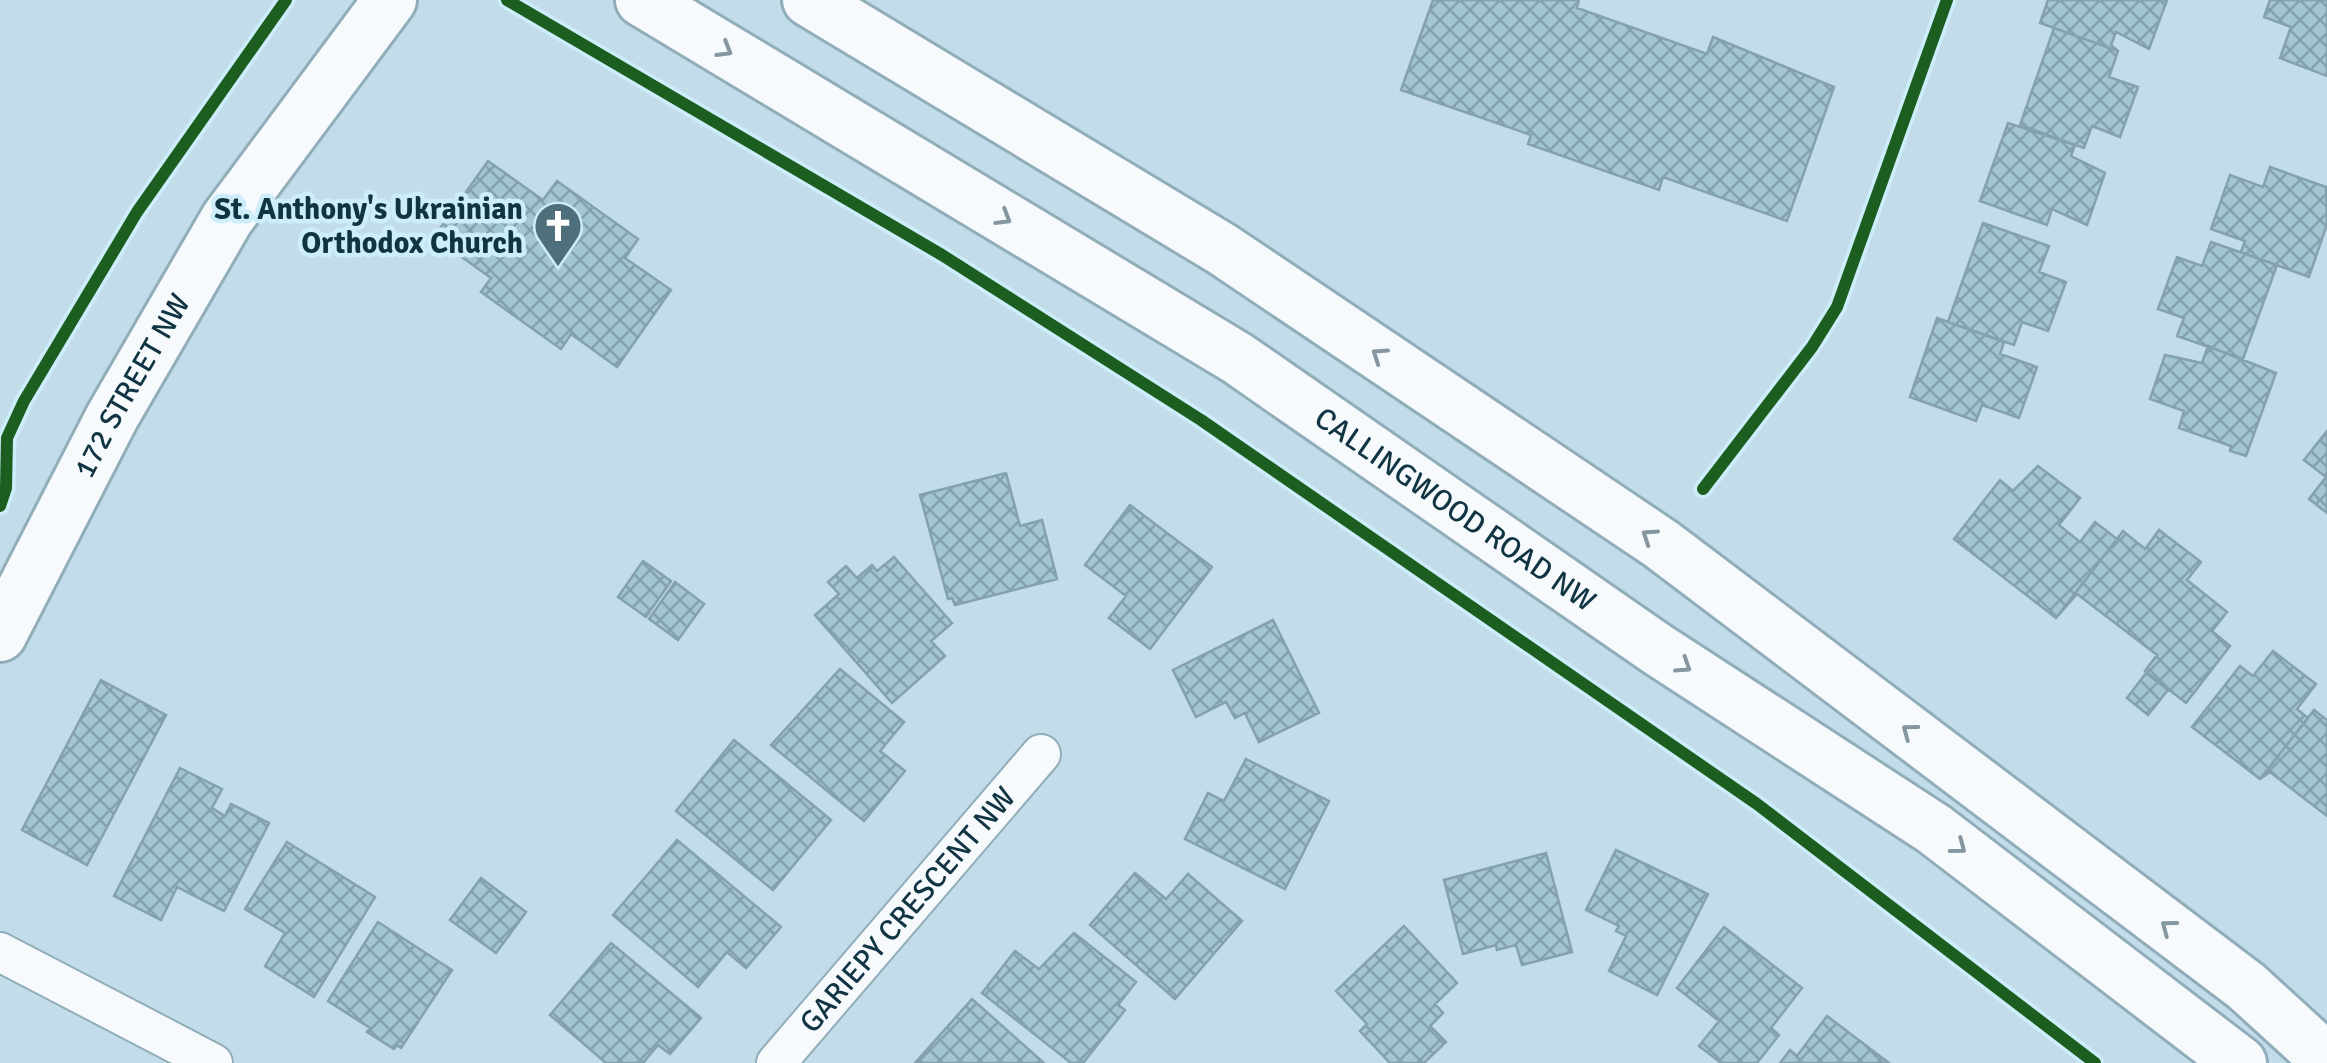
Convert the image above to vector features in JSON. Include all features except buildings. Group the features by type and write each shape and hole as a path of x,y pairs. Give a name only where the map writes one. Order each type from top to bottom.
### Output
{"main road":[{"name":"172 STREET NW","path":"0,635 112,417 228,219 390,0"},
{"name":"CALLINGWOOD ROAD NW","path":"642,0 1237,358 1657,649 1934,829 2240,1063"},
{"path":"808,0 1222,249 1661,544 2246,986 2327,1038"},
{"path":"2246,986 2327,1060"}],"street":[{"name":"GARIEPY CRESCENT NW","path":"776,1063 1041,754"},
{"path":"0,952 213,1063"}],"cycle path":[{"path":"0,506 6,488 7,438 24,401 137,212 286,0"},
{"path":"507,0 942,255 1201,420 1757,804 2095,1063"},
{"path":"1703,489 1812,347 1837,307 1947,0"}],"place":[{"name":"St. Anthony's Ukrainian Orthodox Church","path":"558,268"}]}
